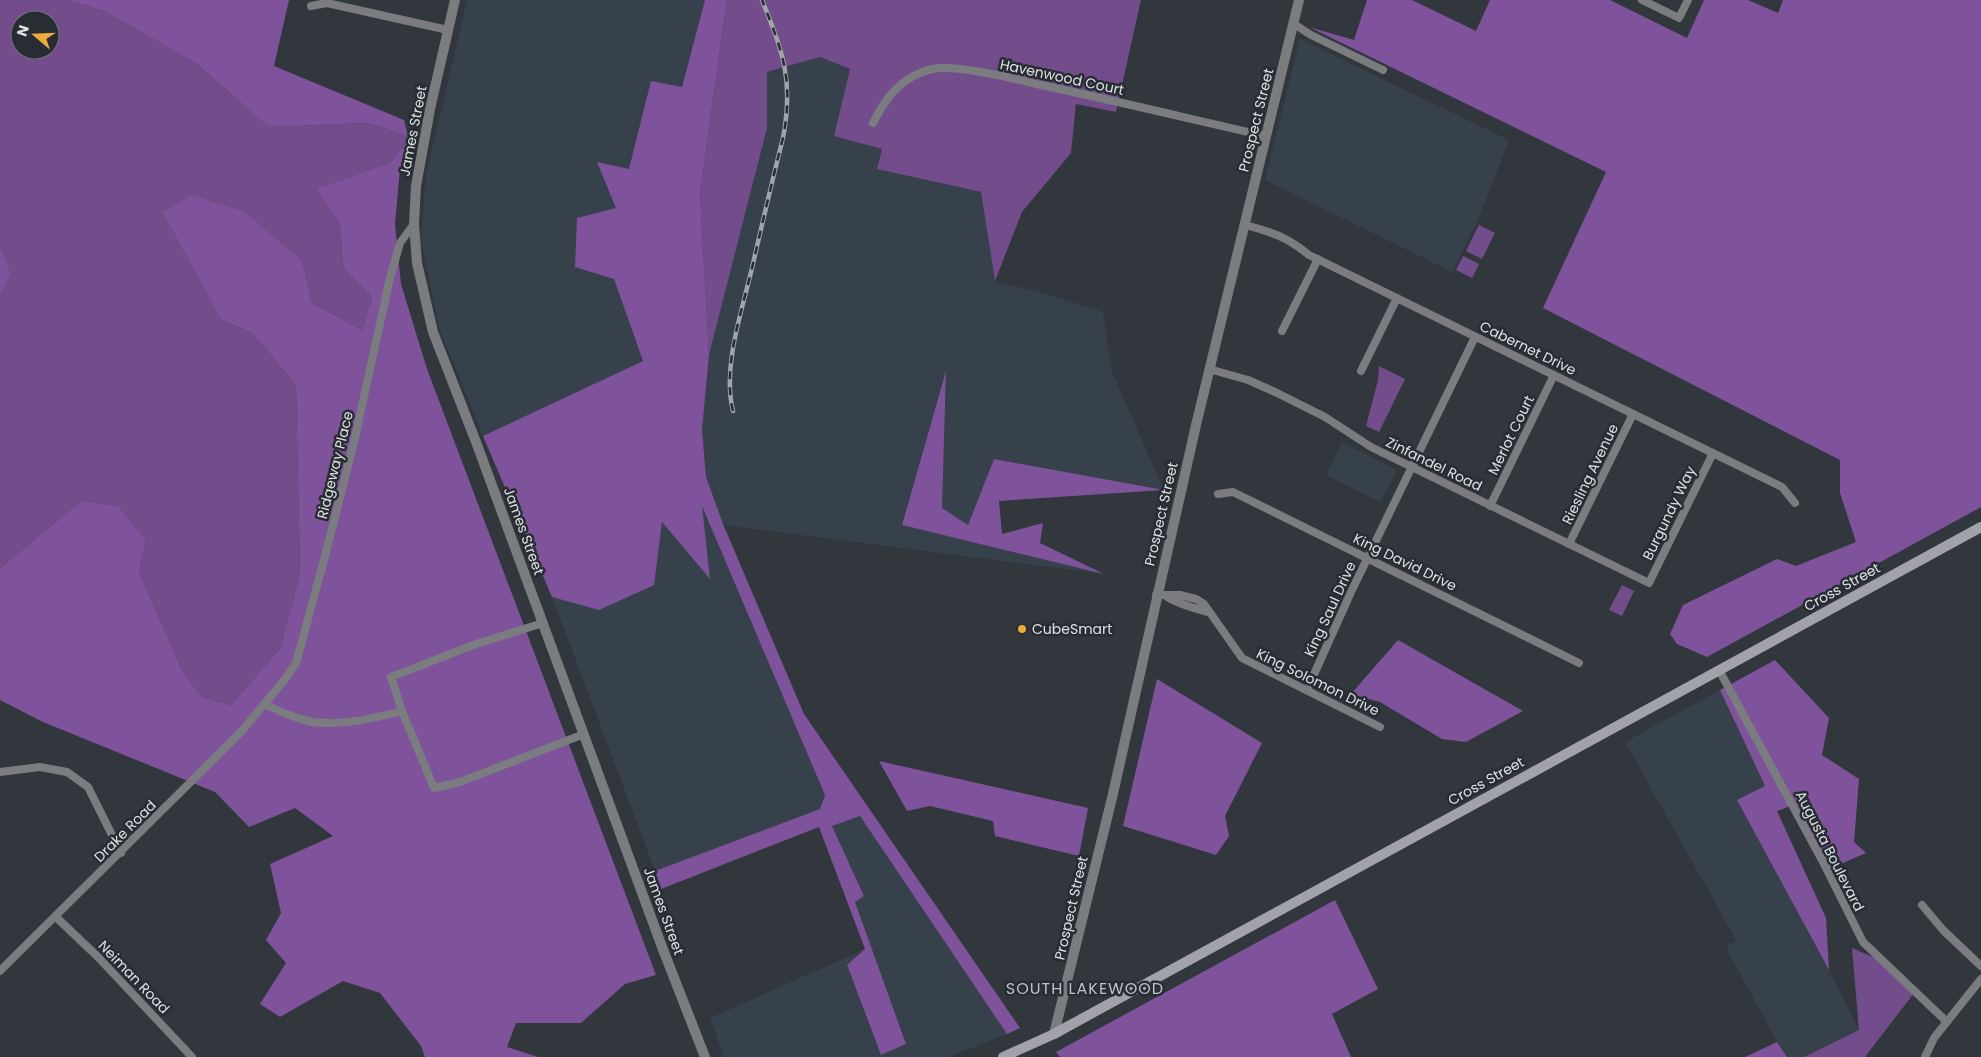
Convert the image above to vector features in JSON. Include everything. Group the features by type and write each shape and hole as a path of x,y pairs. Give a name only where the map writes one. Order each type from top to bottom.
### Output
{"main road":[{"name":"Cross Street","path":"1003,1057 1054,1034 1981,527"}],"street":[{"name":"James Street","path":"454,0 416,186 414,224 417,263 433,332 543,622 662,948 705,1057"},
{"name":"Prospect Street","path":"1054,1034 1161,596 1210,369 1299,0"},
{"path":"1642,0 1679,18 1688,0"},
{"path":"311,6 327,3 448,30"},
{"path":"1294,24 1310,34 1383,70"},
{"name":"Havenwood Court","path":"873,123 883,103 909,77 946,67 1010,78 1266,136"},
{"name":"Ridgeway Place","path":"264,704 286,678 296,663 301,650 354,442 390,278 400,243 414,224"},
{"name":"Cabernet Drive","path":"1245,226 1275,233 1318,259 1782,487 1795,503"},
{"path":"1282,331 1318,259"},
{"path":"1361,371 1397,298"},
{"name":"King Saul Drive","path":"1307,690 1368,557 1476,337"},
{"name":"Zinfandel Road","path":"1210,369 1248,380 1326,417 1371,447 1648,584"},
{"name":"Merlot Court","path":"1490,506 1554,375"},
{"name":"Riesling Avenue","path":"1569,544 1633,414"},
{"name":"Burgundy Way","path":"1648,584 1712,453"},
{"name":"King David Drive","path":"1218,494 1233,492 1579,662"},
{"name":"King Solomon Drive","path":"1161,596 1180,594 1204,604 1242,658 1380,727"},
{"path":"543,622 476,644 391,677 402,711 434,788 460,782 584,734"},
{"name":"Augusta Boulevard","path":"1719,670 1822,860 1863,942 1947,1022"},
{"path":"264,704 287,714 322,723 360,719 402,711"},
{"name":"Drake Road","path":"0,972 240,733 264,704"},
{"path":"0,772 40,767 67,772 88,787 121,853"},
{"path":"1922,905 1943,930 1981,966"},
{"name":"Neiman Road","path":"56,917 98,957 192,1057"},
{"path":"1925,1057 1934,1038 1981,979"}],"shaded area":[{"path":"0,0 67,0 104,11 197,64 268,127 368,123 408,136 407,141 391,162 318,189 340,224 343,268 372,297 362,330 312,303 302,261 222,320 252,333 296,385 300,575 280,648 231,705 202,697 184,674 139,572 146,541 81,501 0,568 0,297 11,274 0,245"},
{"path":"67,0 289,0 274,66 404,120 408,136 368,123 268,127 197,64 104,11"},
{"path":"467,0 705,0 682,87 651,82 629,170 598,162 617,208 614,279 643,361 483,436 439,328 421,239 426,175"},
{"path":"705,0 727,0 700,193 709,355 702,430 706,477 723,524 804,714 1020,1028 1007,1034 860,816 832,826 864,896 855,902 906,1044 881,1055 847,965 865,949 819,827 661,889 655,871 820,809 825,795 702,506 710,579 662,522 654,585 599,610 552,597 483,436 643,361 614,279 575,267 577,218 616,208 597,162 629,169 651,81 682,87"},
{"path":"727,0 1141,0 1116,112 1076,104 1071,153 1022,212 995,281 981,192 877,169 882,149 834,136 850,69 820,57 767,72 767,128 709,355 700,193"},
{"path":"1367,0 1412,0 1476,31 1490,0 1610,0 1687,38 1704,0 1748,0 1778,13 1783,0 1981,0 1981,507 1707,657 1677,644 1670,634 1683,605 1777,559 1796,566 1856,542 1840,493 1840,460 1543,308 1606,172 1309,27 1354,40"},
{"path":"1300,39 1509,140 1478,220 1452,272 1265,180"},
{"path":"820,57 850,69 834,136 882,149 878,169 981,192 995,281 1044,293 1103,312 1112,372 1164,490 994,459 968,525 942,508 946,374 902,525 1104,574 723,525 825,795 820,809 655,871 552,597 599,610 661,521 710,578 701,504 706,477 702,430 709,355 767,128 767,72"},
{"path":"407,141 400,169 395,224 401,284 427,369 656,975 625,984 581,1023 516,1023 507,1047 538,1057 425,1057 421,1046 380,993 343,981 280,1017 260,1004 286,963 266,940 281,913 270,864 333,836 295,808 249,827 215,792 43,722 0,700 0,568 81,501 118,507 146,541 139,572 184,674 202,697 231,705 280,648 300,575 296,385 252,333 222,320 163,212 192,195 244,212 302,261 312,303 362,330 372,297 343,268 340,224 317,189 391,162"},
{"path":"1479,225 1495,233 1482,259 1466,251"},
{"path":"0,245 11,274 0,297"},
{"path":"1463,256 1479,264 1472,278 1456,270"},
{"path":"1379,366 1405,379 1379,432 1366,426 1378,380"},
{"path":"946,371 942,508 968,525 994,459 1164,490 999,501 1002,534 1043,523 1040,543 1104,574 902,525"},
{"path":"1342,442 1397,470 1380,502 1326,475"},
{"path":"1622,585 1634,591 1622,616 1609,610"},
{"path":"1398,640 1523,711 1466,742 1442,739 1380,702 1351,694"},
{"path":"1775,660 1829,718 1822,755 1859,779 1854,842 1866,853 1829,869 1793,805 1777,811 1826,918 1829,970 1737,800 1765,786 1720,690"},
{"path":"1157,679 1262,743 1225,816 1229,836 1216,855 1123,826"},
{"path":"1720,690 1765,786 1737,800 1829,970 1859,1030 1804,1057 1787,1057 1777,1042 1726,948 1736,940 1625,742"},
{"path":"879,761 1088,808 1079,856 995,836 993,821 930,806 907,811"},
{"path":"860,816 1007,1034 949,1057 724,1057 710,1018 865,949 847,966 881,1055 906,1044 855,902 864,896 832,826"},
{"path":"1335,900 1378,989 1332,1014 1351,1057 1060,1057 1056,1052"},
{"path":"1852,948 1880,960 1914,993 1865,1057 1804,1057 1859,1030"},
{"path":"1777,1042 1787,1057 1745,1057"}],"railway":[{"path":"733,411 730,394 730,376 735,339 783,138 786,118 787,83 781,52 762,0"}],"place":[{"name":"CubeSmart","path":"1022,629"}],"district":[{"name":"SOUTH LAKEWOOD","path":"1085,988"}]}
